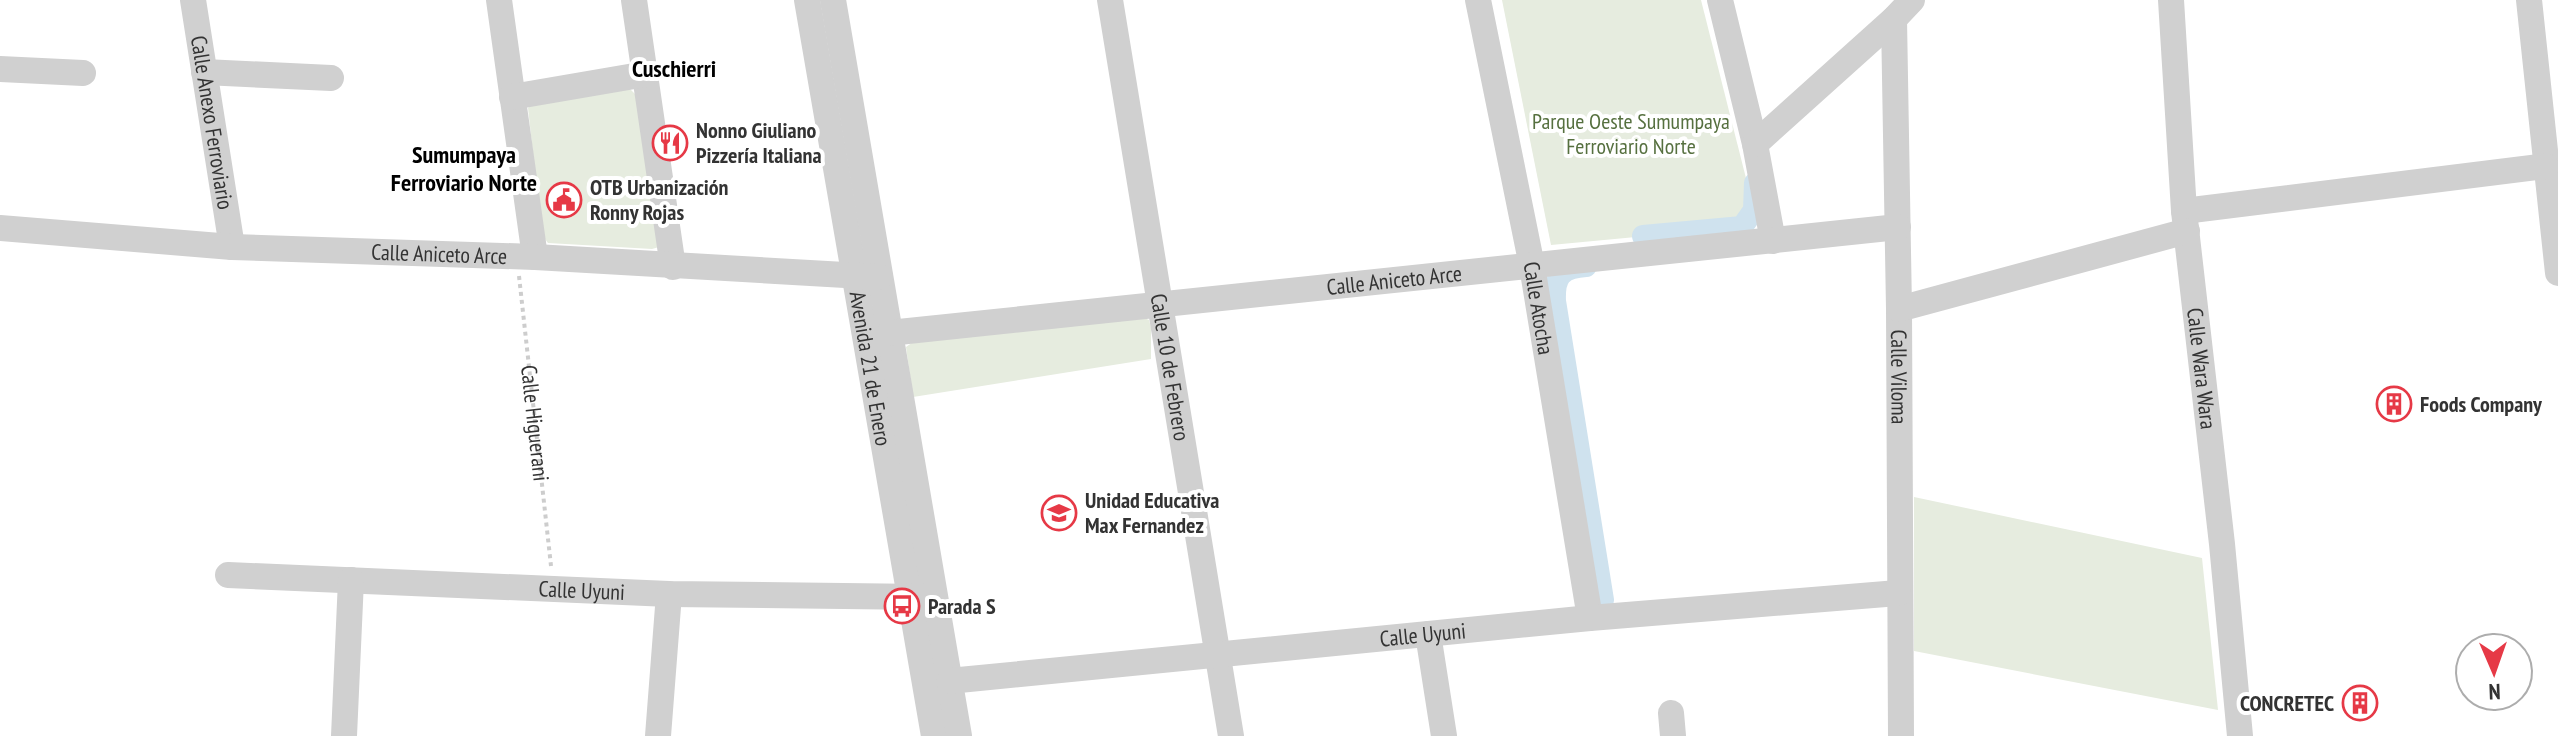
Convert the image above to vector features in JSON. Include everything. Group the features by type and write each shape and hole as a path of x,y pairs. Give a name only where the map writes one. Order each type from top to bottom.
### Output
{"street":[{"name":"Calle Anexo Ferroviario","path":"193,0 232,247"},
{"path":"499,0 512,97 527,265"},
{"path":"634,0 673,267"},
{"name":"Avenida 21 de Enero","path":"807,0 867,277 923,597 949,681 959,736"},
{"name":"Avenida 21 de Enero","path":"833,0 867,277 889,333 923,597 934,736"},
{"name":"Calle 10 de Febrero","path":"1110,0 1231,736"},
{"name":"Calle Atocha","path":"1478,0 1532,266 1590,618"},
{"path":"1720,0 1755,144 1773,241"},
{"name":"Calle Wara Wara","path":"2171,0 2185,221 2240,736"},
{"path":"2529,0 2558,273"},
{"path":"1755,144 1903,10"},
{"name":"Calle Viloma","path":"1901,736 1898,227 1903,10"},
{"path":"0,69 83,73"},
{"path":"204,72 331,78"},
{"path":"512,97 646,74"},
{"path":"1899,309 2185,221 2546,166"},
{"name":"Calle Aniceto Arce","path":"889,333 1898,227"},
{"name":"Calle Aniceto Arce","path":"0,228 232,247 527,265 673,267 867,277"},
{"name":"Calle Uyuni","path":"228,575 669,594 923,597"},
{"path":"344,736 351,580"},
{"name":"Calle Uyuni","path":"949,681 1590,618 1898,593"},
{"path":"658,736 669,594"},
{"path":"1428,634 1444,736"}],"path":[{"name":"Calle Higuerani","path":"527,265 553,589"}],"green space":[{"name":"Parque Oeste Sumumpaya Ferroviario Norte","path":"1502,0 1701,0 1754,210 1742,227 1551,245"},
{"path":"628,87 636,95 659,247 548,243 542,235 528,108 532,103"},
{"path":"1142,317 1149,320 1151,328 1151,359 913,397 906,347 913,342"},
{"path":"1914,497 2202,558 2218,710 1914,651"}],"waterway":[{"path":"1643,236 1742,227 1754,210 1755,183"},
{"path":"1586,266 1570,269 1561,275 1556,285 1555,301 1603,600"}],"place":[{"name":"Nonno Giuliano Pizzería Italiana","path":"670,143"},
{"name":"OTB Urbanización Ronny Rojas","path":"564,200"},
{"name":"Foods Company","path":"2394,404"},
{"name":"Unidad Educativa Max Fernandez","path":"1059,513"},
{"name":"Parada S","path":"902,606"},
{"name":"CONCRETEC","path":"2360,703"}],"district":[{"name":"Cuschierri","path":"674,69"},
{"name":"Sumumpaya Ferroviario Norte","path":"464,169"}]}
